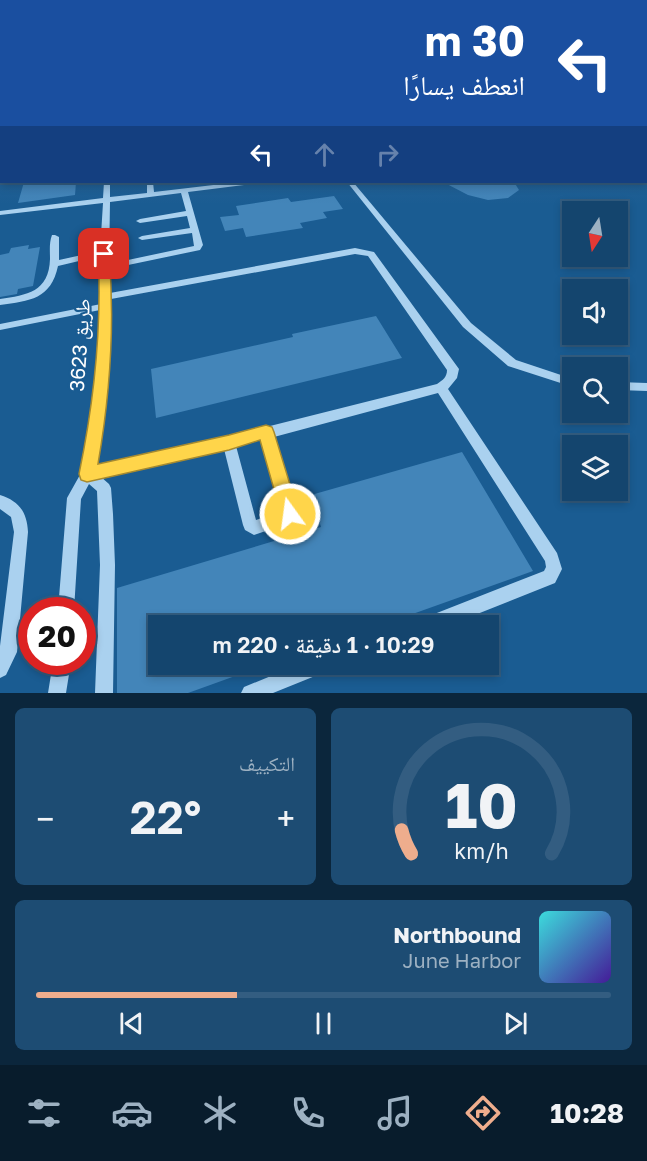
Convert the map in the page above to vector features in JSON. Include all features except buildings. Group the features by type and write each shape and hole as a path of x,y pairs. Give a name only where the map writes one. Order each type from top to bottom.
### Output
{"street":[{"name":"طريق 3623","path":"67,597 74,498 87,474 98,419 106,301 104,254 107,183"},
{"path":"150,183 151,195"},
{"path":"0,213 245,183"},
{"path":"351,183 467,325 512,363 562,379"},
{"path":"105,267 193,250 199,245 184,192"},
{"path":"140,221 190,213"},
{"path":"142,238 195,230"},
{"path":"0,302 29,297 42,291 50,283 54,264 55,237"},
{"path":"0,327 106,301 344,253 364,252 371,254 453,369 450,382 441,388 229,442 87,474"},
{"path":"54,264 104,254"},
{"path":"628,386 647,387"},
{"path":"441,388 552,558 554,569 549,577 453,615"},
{"path":"229,442 250,525 254,528 287,518 290,511 266,432"},
{"path":"87,474 104,488 106,508 108,545 104,693"},
{"path":"0,502 11,506 18,513 21,532 8,652 0,669"},
{"path":"57,693 60,675"},
{"path":"250,693 296,675"}],"route":[{"path":"104,254 106,297 98,419 87,474 266,432 290,514"}]}
